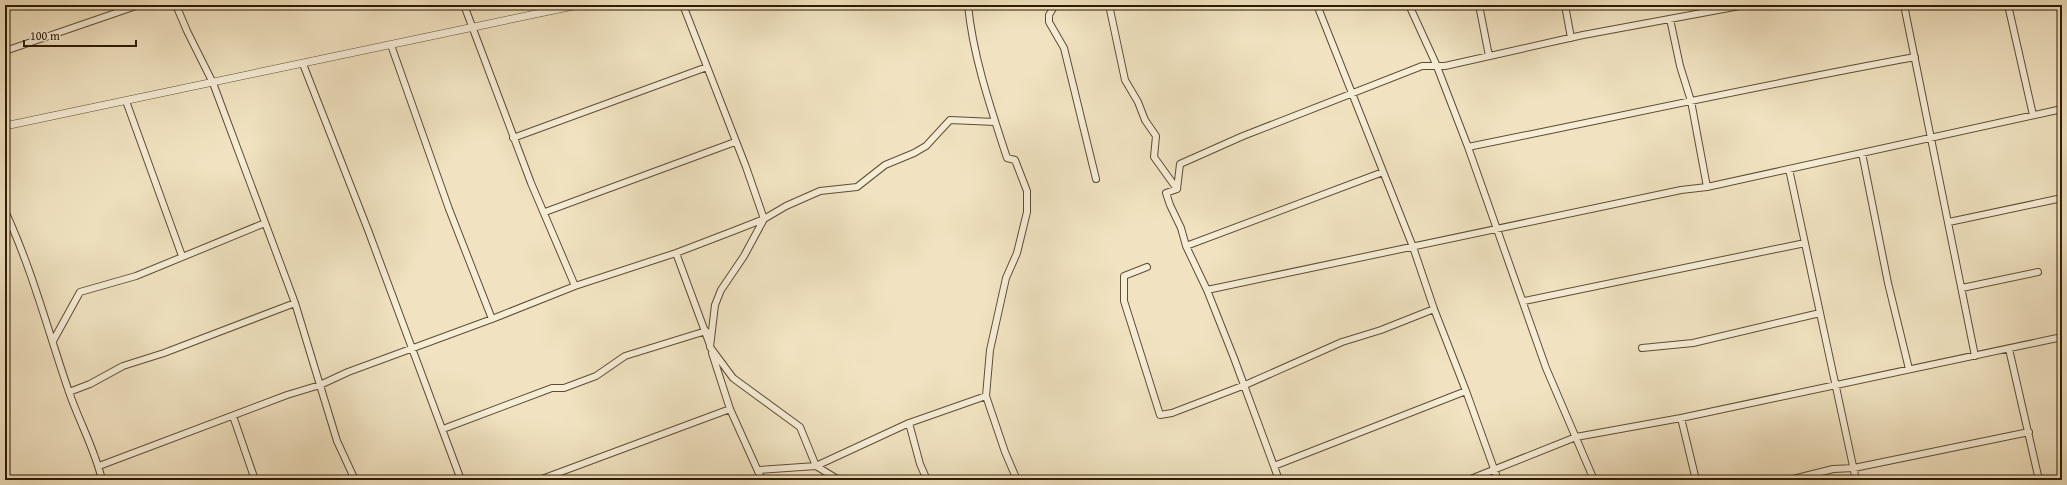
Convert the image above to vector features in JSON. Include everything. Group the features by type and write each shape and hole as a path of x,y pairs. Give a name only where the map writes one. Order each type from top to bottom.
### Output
{"street":[{"path":"5,51 139,5"},
{"path":"176,5 187,31 214,83 295,303 337,442 354,480"},
{"path":"464,5 513,138 575,286"},
{"path":"5,126 578,5"},
{"path":"683,5 746,167 764,219 744,256 721,290 715,305 710,347 733,378 800,427 816,466 839,480"},
{"path":"968,5 983,79 1006,158 1015,160 1027,191 1027,212 1018,253 1006,278 990,350 986,396 1005,452 1017,480"},
{"path":"1055,5 1049,15 1049,22 1064,48 1096,180"},
{"path":"1109,5 1125,80 1138,102 1145,120 1156,136 1154,157 1177,189"},
{"path":"1317,5 1413,247 1434,308 1466,390 1493,470 1498,480"},
{"path":"1409,5 1436,64 1468,147 1496,228 1524,301 1546,368 1594,480"},
{"path":"1479,5 1489,56"},
{"path":"1565,5 1571,38"},
{"path":"1177,189 1180,164 1352,93 1422,66 1436,64 1444,66 1571,38 1745,5"},
{"path":"1904,5 1975,356"},
{"path":"2008,5 2033,115"},
{"path":"1670,19 1680,66 1691,102 1707,187"},
{"path":"391,45 449,210 492,319"},
{"path":"1468,147 1691,102 1748,88 1915,57"},
{"path":"303,64 368,230 462,480"},
{"path":"513,138 707,66"},
{"path":"126,101 182,256"},
{"path":"1207,290 1496,228 1681,190 1707,187 2062,109"},
{"path":"99,466 233,416 287,394 320,385 348,372 492,319 575,286 676,253 764,219 820,191 857,187 885,165 914,153 926,146 950,120 995,122"},
{"path":"544,212 735,142"},
{"path":"1862,153 1888,283 1910,369"},
{"path":"1789,169 1834,385 1856,480"},
{"path":"1186,246 1383,172"},
{"path":"1177,189 1166,193 1170,205 1181,228 1186,246 1207,290 1245,386 1279,480"},
{"path":"1949,222 2062,198"},
{"path":"5,211 20,244 69,392 82,428 99,466 102,480"},
{"path":"53,341 80,292 136,276 265,223"},
{"path":"1524,301 1805,243"},
{"path":"676,253 706,332 730,409 759,470 762,480"},
{"path":"1147,267 1124,276 1124,300 1160,415 1172,413 1245,386 1318,352 1381,330 1434,308"},
{"path":"1962,288 2038,272"},
{"path":"69,392 90,384 123,366 164,353 295,303"},
{"path":"1642,348 1693,343 1820,313"},
{"path":"443,429 552,388 564,388 580,383 596,376 625,356 706,332"},
{"path":"1468,480 1576,437 1680,418 2062,337"},
{"path":"2009,349 2039,480"},
{"path":"1274,466 1466,390"},
{"path":"759,470 816,466 909,423 986,396"},
{"path":"539,480 730,409"},
{"path":"233,416 255,480"},
{"path":"1680,418 1696,480"},
{"path":"909,423 920,464 927,480"},
{"path":"1789,480 2029,432"}]}
